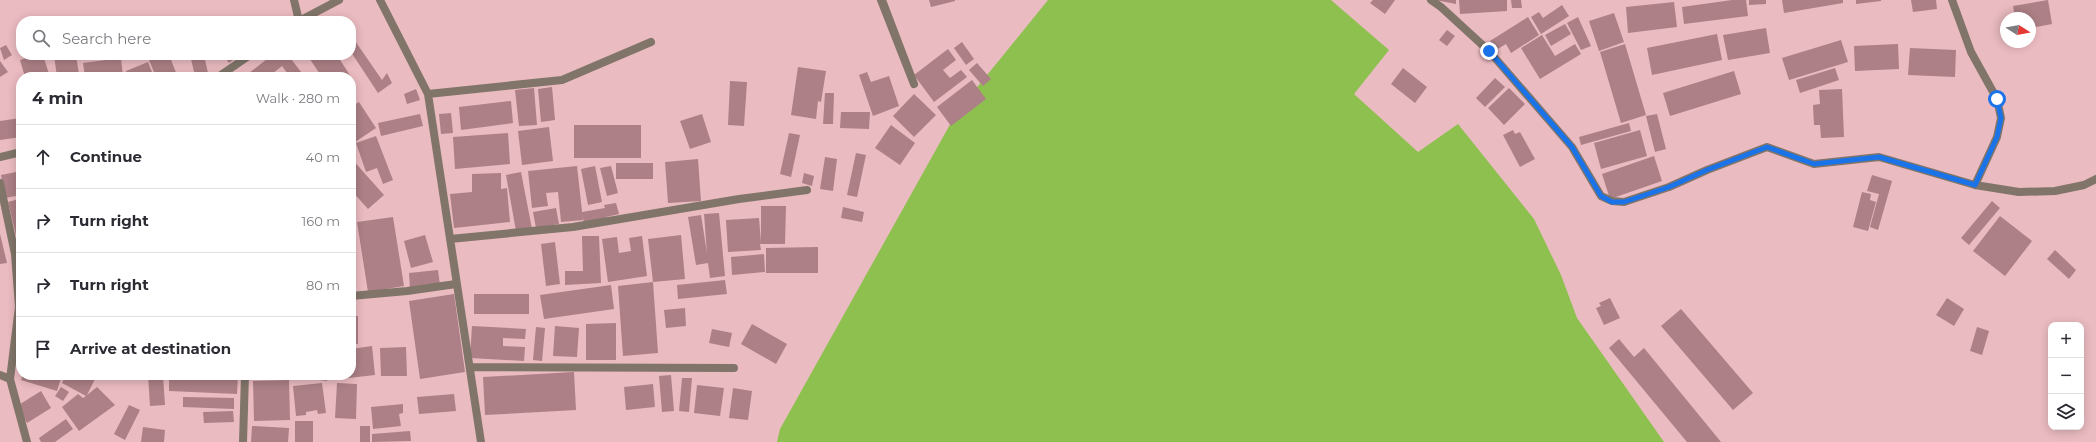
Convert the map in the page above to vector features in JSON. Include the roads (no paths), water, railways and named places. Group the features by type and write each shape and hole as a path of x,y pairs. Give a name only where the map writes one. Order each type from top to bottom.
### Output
{"street":[{"path":"294,0 298,16"},
{"path":"309,16 339,0"},
{"path":"380,0 428,94 481,442"},
{"path":"881,0 914,84 881,0"},
{"path":"1430,0 1441,7 1494,57 1572,147 1601,196 1612,202 1624,202 1669,187 1707,170 1767,147 1814,164 1879,157 1975,185 2019,192 2055,192 2084,185 2096,179"},
{"path":"1952,0 1971,52 1997,99 2001,118 1997,137 1975,185"},
{"path":"428,94 562,80 651,42"},
{"path":"225,72 243,60"},
{"path":"0,157 16,153"},
{"path":"0,183 15,254 16,267"},
{"path":"450,239 573,227 739,199 807,190"},
{"path":"356,296 407,292 456,284"},
{"path":"16,331 10,379 27,442"},
{"path":"470,367 734,368"},
{"path":"0,375 10,379"},
{"path":"243,442 245,380"}]}
